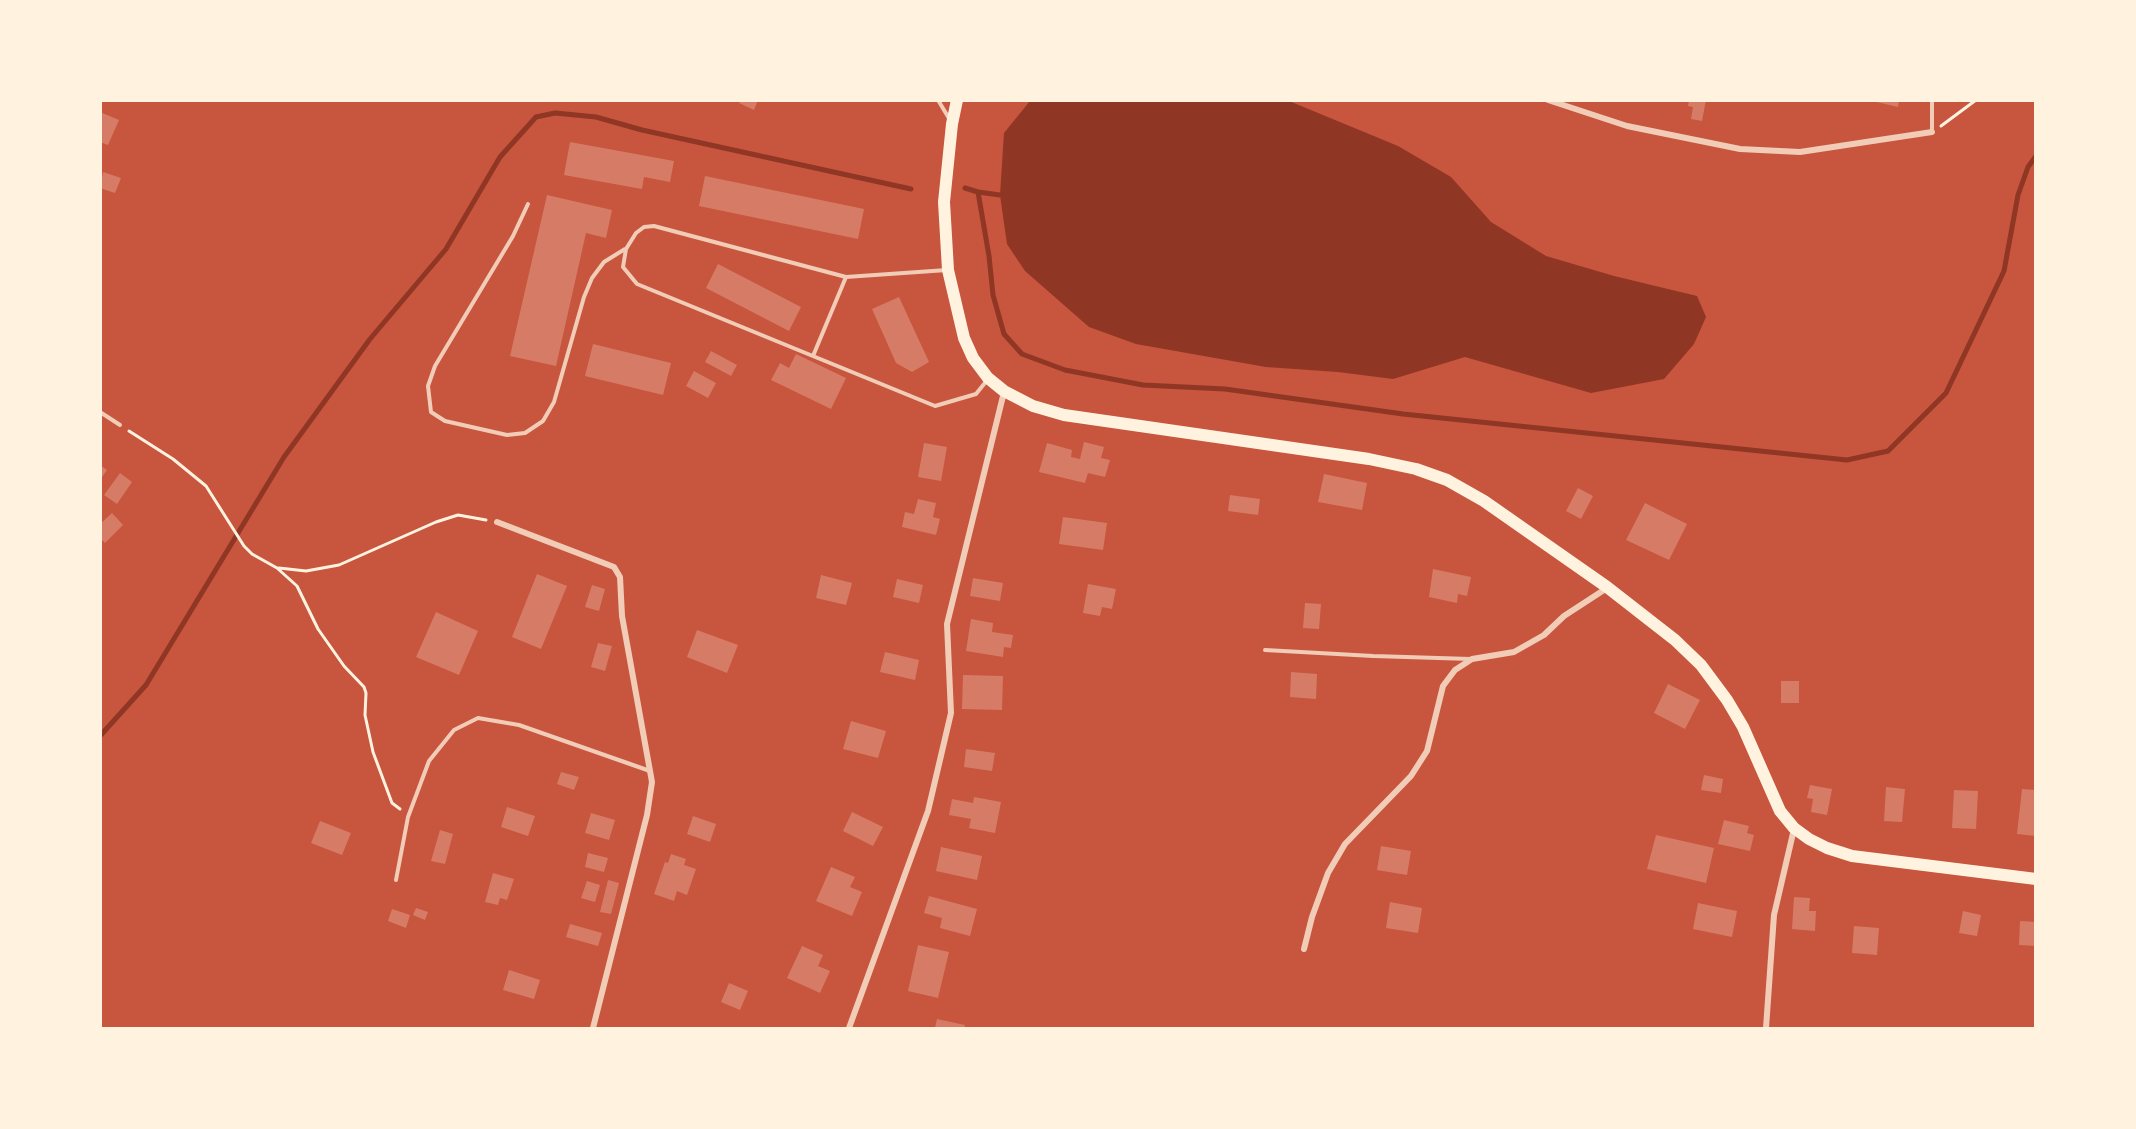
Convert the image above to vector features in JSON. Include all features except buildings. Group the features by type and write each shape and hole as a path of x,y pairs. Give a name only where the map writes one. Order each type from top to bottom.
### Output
{"main road":[{"path":"957,100 952,124 944,202 948,270 964,338 973,358 988,378 1004,391 1033,406 1064,415 1369,459 1416,469 1447,480 1484,501 1607,587 1676,640 1701,665 1727,700 1738,718 1780,811 1794,828 1809,839 1852,856 2036,879"}],"street":[{"path":"1548,100 1627,126 1740,150 1800,153 1932,132"},
{"path":"849,1029 928,811 951,713 948,624 1004,391"},
{"path":"497,522 614,567 620,577 622,616 652,782 647,815 593,1029"},
{"path":"1304,949 1312,917 1328,873 1345,844 1411,776 1427,751 1443,686 1455,670 1472,659 1514,652 1544,635 1564,616 1607,587"},
{"path":"1766,1029 1774,915 1794,828"}],"lane":[{"path":"938,100 952,124"},
{"path":"1932,100 1932,132"},
{"path":"528,204 513,236 435,366 428,386 431,412 445,421 507,435 525,433 543,420 554,402 584,297 592,278 604,262 626,249"},
{"path":"948,270 846,278 654,226 644,227 636,233 626,249 623,267 637,284 935,406 976,394 988,378"},
{"path":"813,356 846,278"},
{"path":"100,412 120,425"},
{"path":"1265,650 1373,657 1472,659"},
{"path":"396,880 408,817 429,761 454,730 478,718 519,725 652,772"}],"path":[{"path":"1932,132 1976,100"},
{"path":"120,425 173,459 206,486 244,546 252,554 277,567 297,586 318,629 344,666 364,687 365,715 373,752 392,802 408,817"},
{"path":"277,567 306,571 339,565 436,522 458,515 497,522"}],"shaded area":[{"path":"1030,101 1289,101 1398,146 1451,177 1491,222 1546,256 1614,276 1697,296 1706,317 1694,344 1664,379 1591,393 1465,357 1393,379 1266,367 1136,344 1089,327 1025,271 1007,244 1000,195 1004,133"}],"waterway":[{"path":"100,736 146,685 284,457 370,339 446,249 500,157 536,117 555,113 596,117 642,130 911,189"},
{"path":"965,188 978,192 993,295 1004,334 1022,354 1065,370 1143,385 1225,389 1403,414 1847,460 1888,451 1946,393 2004,271 2018,195 2028,167 2036,156"},
{"path":"978,192 1000,195"}]}
